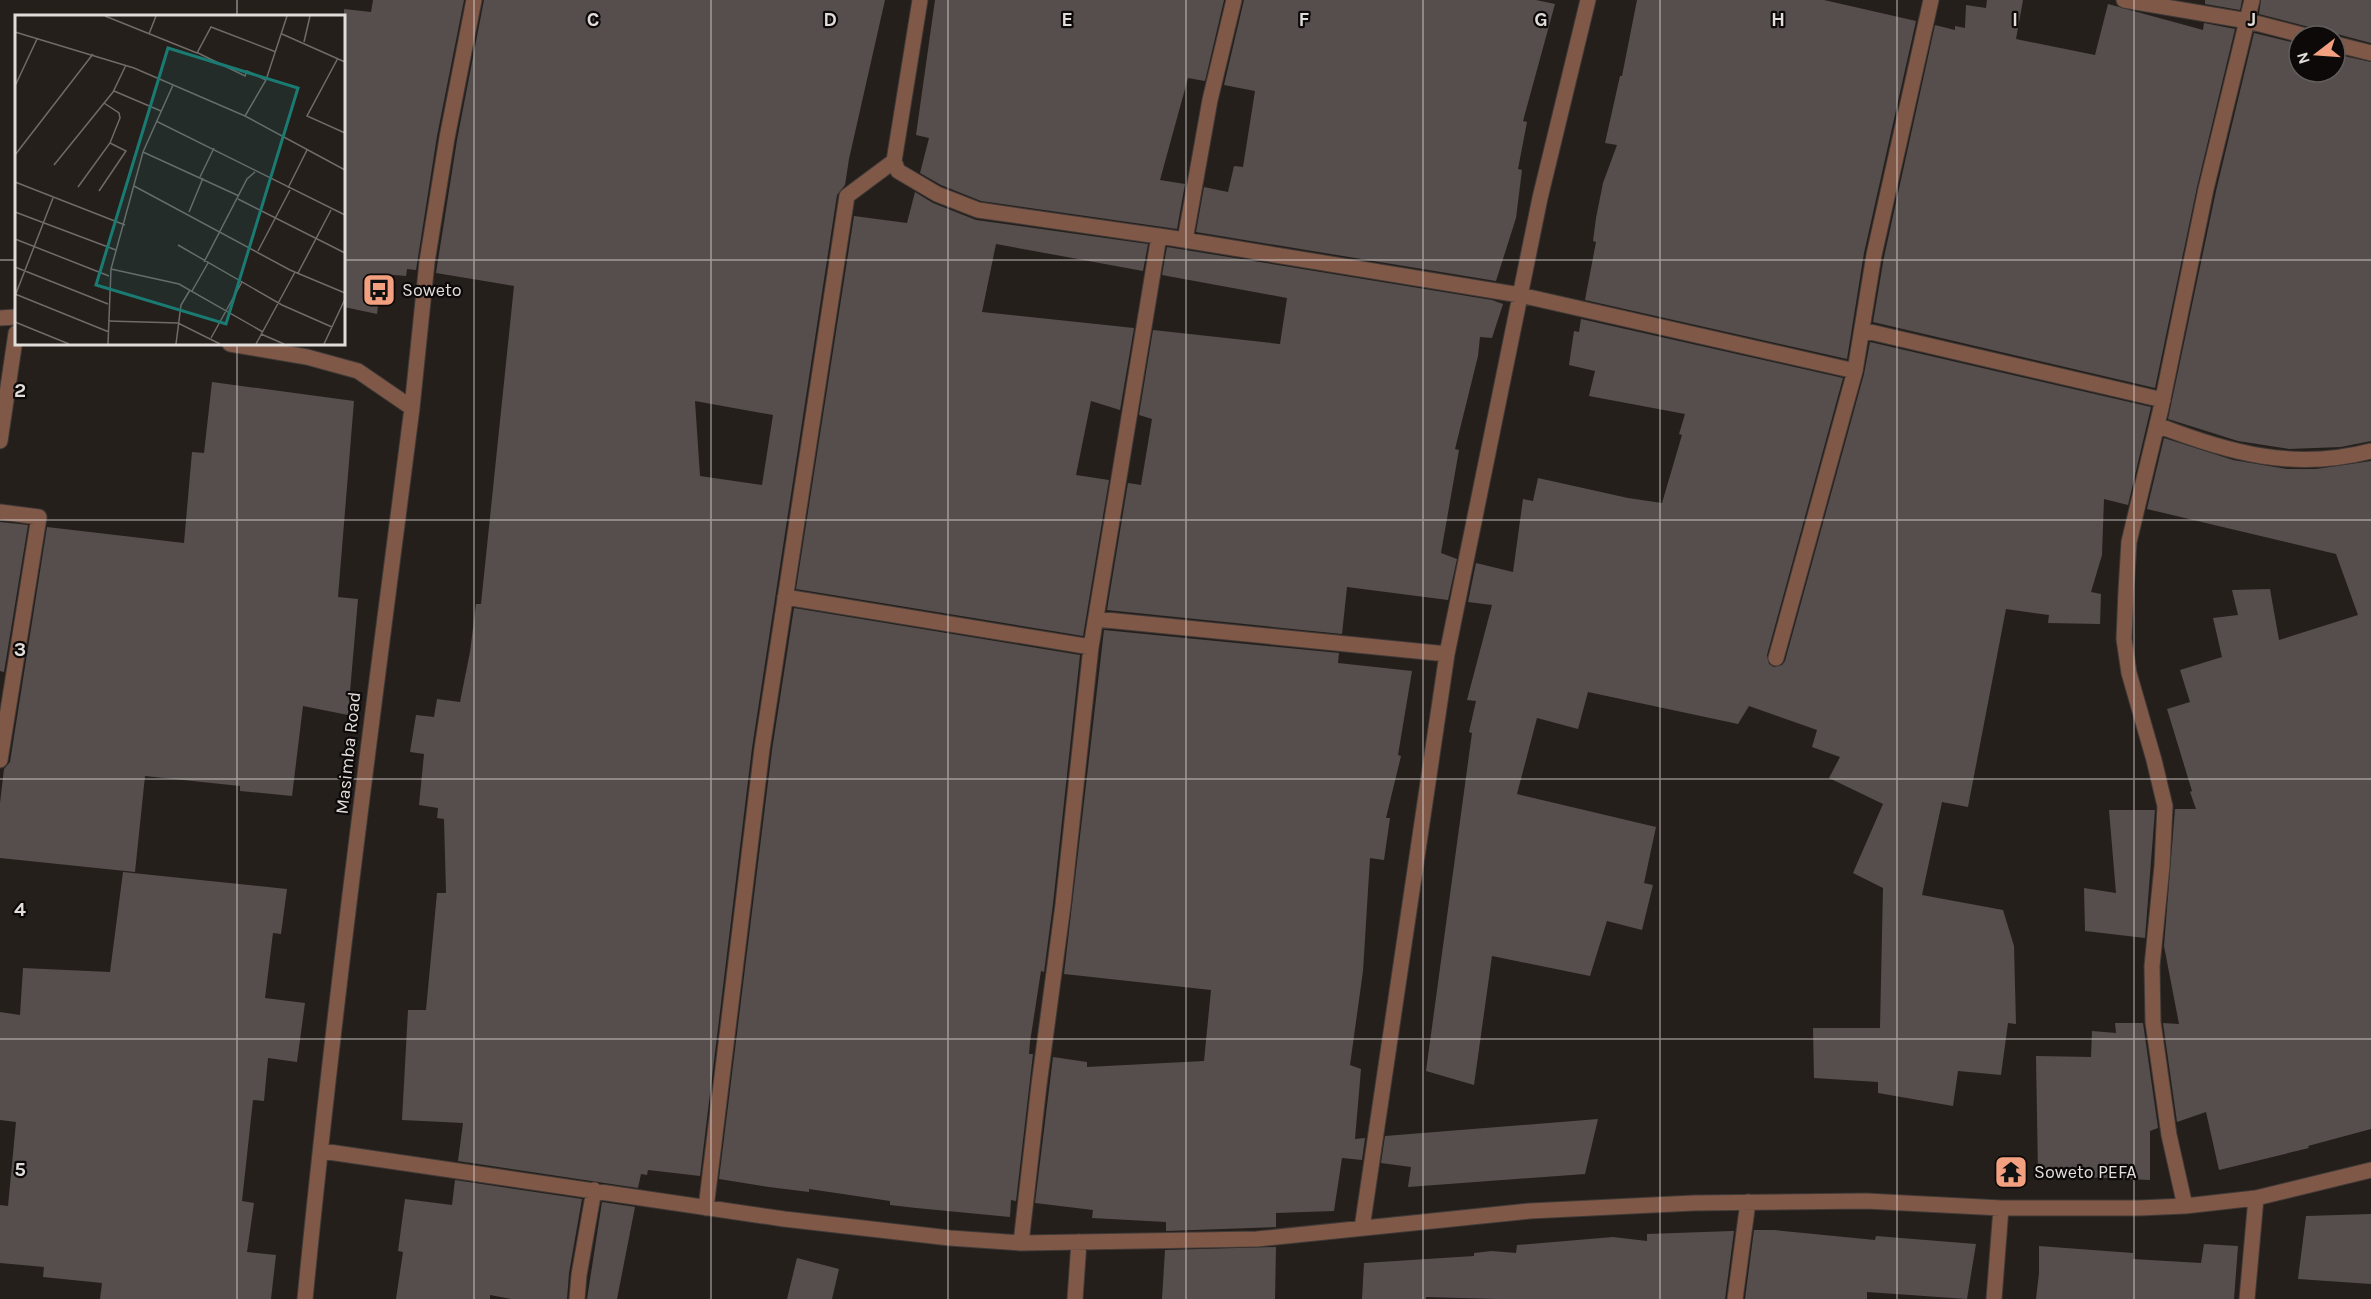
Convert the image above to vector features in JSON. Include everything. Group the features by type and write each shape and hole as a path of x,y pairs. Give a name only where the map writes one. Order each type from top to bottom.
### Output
{"street":[{"name":"Masimba Road","path":"305,1299 339,984 381,635 412,408 427,261 447,138 474,0"},
{"path":"920,0 894,161 898,171 937,194 978,210 1185,240 1520,295 1855,371"},
{"path":"1185,240 1210,100 1234,0"},
{"path":"1362,1228 1447,654 1540,198 1588,0"},
{"path":"1776,658 1855,371 1874,255 1931,0"},
{"path":"2124,0 2248,21 2287,31"},
{"path":"2185,1206 2169,1135 2152,1022 2152,966 2162,866 2165,806 2129,673 2124,639 2129,542 2163,400 2206,189 2252,0"},
{"path":"2347,47 2371,53"},
{"path":"706,1208 762,748 846,196 894,161"},
{"path":"1021,1243 1063,905 1091,647 1159,236"},
{"path":"0,318 15,317"},
{"path":"1862,330 2163,400"},
{"path":"0,441 15,340"},
{"path":"236,345 307,357 358,371 412,408"},
{"path":"2157,425 2245,453 2285,460 2342,458 2371,451"},
{"path":"0,512 39,517 0,760"},
{"path":"785,597 1091,647"},
{"path":"1096,619 1447,654"},
{"path":"322,1151 706,1208 886,1232 1021,1243 1257,1239 1530,1211 1748,1202 1866,1201 2001,1208 2185,1206 2256,1198 2371,1170"},
{"path":"577,1299 594,1190"},
{"path":"2247,1299 2256,1198"},
{"path":"1735,1299 1748,1202"},
{"path":"1994,1299 2001,1208"},
{"path":"1075,1299 1079,1242"}],"building":[{"path":"373,0 464,0 437,136 416,270 407,269 406,276 382,274 377,314 345,307 344,9 371,12"},
{"path":"484,0 885,0 845,185 837,195 752,748 700,1176 648,1170 647,1175 641,1174 638,1188 458,1161 463,1123 402,1120 408,1010 426,1010 437,893 446,893 444,819 437,818 438,808 419,805 424,754 410,752 416,715 434,717 437,699 460,702 470,652 476,604 481,604 514,286 436,273 457,140","holes":["695,401 773,415 762,485 700,476"]},
{"path":"935,0 1224,0 1205,81 1188,78 1160,180 1185,184 1177,229 981,201 941,185 920,173 929,138 916,135"},
{"path":"1244,0 1536,0 1555,4 1523,121 1527,122 1518,169 1522,170 1516,218 1496,281 1196,232 1204,187 1228,192 1234,166 1243,167 1255,91 1224,85"},
{"path":"1637,0 1824,0 1916,21 1864,253 1847,359 1585,300 1596,242 1593,241 1603,183 1617,145 1605,143 1620,76 1622,76"},
{"path":"1987,0 2023,0 2016,39 2095,55 2108,4 2203,30 2204,23 2235,29 2197,187 2155,388 1873,322 1884,257 1935,25 1955,30 1955,26 1965,28 1966,5 1986,8"},
{"path":"2205,0 2242,0 2240,10 2205,4"},
{"path":"2261,0 2371,0 2371,43 2347,37 2347,24 2297,24 2259,14"},
{"path":"2254,33 2287,41 2287,84 2347,84 2347,57 2371,62 2371,441 2341,447 2289,449 2238,441 2168,419 2216,191"},
{"path":"915,192 933,203 976,220 1148,244 1143,271 996,244 982,312 1134,328 1120,410 1091,401 1076,475 1109,480 1083,636 796,589 854,216 907,223"},
{"path":"1167,247 1492,300 1503,304 1492,338 1480,337 1478,356 1455,449 1459,450 1441,553 1457,559 1448,600 1347,587 1342,634 1107,610 1128,483 1141,485 1152,419 1139,415 1153,330 1280,344 1287,298 1162,275"},
{"path":"1581,319 1843,378 1767,655 1769,664 1774,667 1782,665 1785,661 1864,374 1870,342 2151,407 2128,505 2104,499 2102,555 2091,592 2101,594 2100,624 2048,623 2049,615 2006,609 1968,807 1942,802 1922,895 2003,910 2014,946 2016,1024 2008,1023 2001,1075 1958,1071 1953,1106 1878,1093 1878,1082 1814,1078 1813,1028 1880,1028 1883,888 1853,873 1883,804 1829,778 1840,757 1812,747 1817,730 1749,706 1738,724 1588,692 1578,729 1537,718 1517,794 1656,827 1644,883 1653,885 1642,930 1607,921 1590,976 1492,956 1474,1085 1426,1071 1472,733 1469,732 1476,701 1467,700 1492,605 1468,602 1476,563 1513,572 1523,499 1533,501 1538,478 1628,498 1662,503 1682,435 1679,434 1685,414 1589,396 1595,371 1569,365 1574,331 1579,332"},
{"path":"212,382 354,401 338,597 358,599 348,715 303,706 292,796 240,791 240,786 145,776 135,872 0,858 0,803 4,769 10,762 47,527 184,543 192,452 204,453"},
{"path":"2164,438 2233,460 2287,469 2316,469 2371,461 2371,1129 2308,1146 2309,1148 2219,1170 2206,1112 2177,1122 2163,1023 2179,1024 2164,946 2175,809 2196,809 2167,709 2190,702 2180,670 2222,657 2213,618 2238,615 2232,590 2270,589 2279,640 2358,615 2336,554 2147,509"},
{"path":"0,522 28,525 4,672 0,671"},
{"path":"794,608 1080,655 1053,904 1044,972 1041,971 1030,1042 1029,1054 1033,1054 1016,1201 1011,1200 1010,1217 890,1205 890,1201 719,1179 772,750"},
{"path":"1104,630 1339,653 1338,663 1412,671 1398,755 1401,756 1386,818 1390,818 1384,860 1370,858 1363,971 1350,1065 1361,1069 1355,1139 1365,1138 1362,1160 1342,1158 1334,1211 1276,1213 1276,1227 1166,1231 1166,1222 1092,1218 1093,1210 1035,1203 1053,1057 1087,1062 1087,1067 1204,1061 1211,990 1064,974"},
{"path":"2109,810 2155,810 2145,938 2085,931 2084,888 2116,893"},
{"path":"123,872 287,889 281,934 273,933 265,998 305,1003 297,1062 268,1058 264,1101 253,1100 242,1201 254,1203 247,1252 276,1255 271,1299 100,1299 102,1283 43,1277 44,1267 0,1263 0,1205 8,1206 16,1122 0,1120 0,1012 20,1015 23,968 110,972"},
{"path":"2115,1023 2143,1023 2158,1128 2150,1131 2150,1180 2038,1175 2036,1056 2091,1057 2092,1031 2116,1033"},
{"path":"1598,1119 1585,1174 1408,1187 1411,1167 1381,1163 1385,1136"},
{"path":"455,1180 582,1199 569,1273 567,1299 512,1299 490,1295 490,1299 396,1299 403,1252 398,1251 405,1199 452,1205"},
{"path":"602,1202 635,1207 617,1299 587,1299"},
{"path":"2371,1214 2371,1284 2298,1279 2306,1216"},
{"path":"1754,1230 1875,1240 1876,1236 1976,1244 1967,1299 1867,1292 1867,1299 1745,1299"},
{"path":"1734,1231 1725,1299 1426,1297 1426,1299 1362,1299 1364,1263 1474,1256 1474,1253 1492,1251 1516,1253 1517,1245 1613,1237 1647,1241 1647,1234"},
{"path":"2204,1244 2238,1246 2234,1299 2036,1299 2039,1246 2133,1253 2133,1259 2201,1263"},
{"path":"1276,1247 1275,1299 1162,1299 1165,1250"},
{"path":"797,1258 839,1269 832,1299 787,1299"}],"place":[{"name":"Soweto","path":"379,290"},
{"name":"Soweto PEFA","path":"2011,1172"}]}
